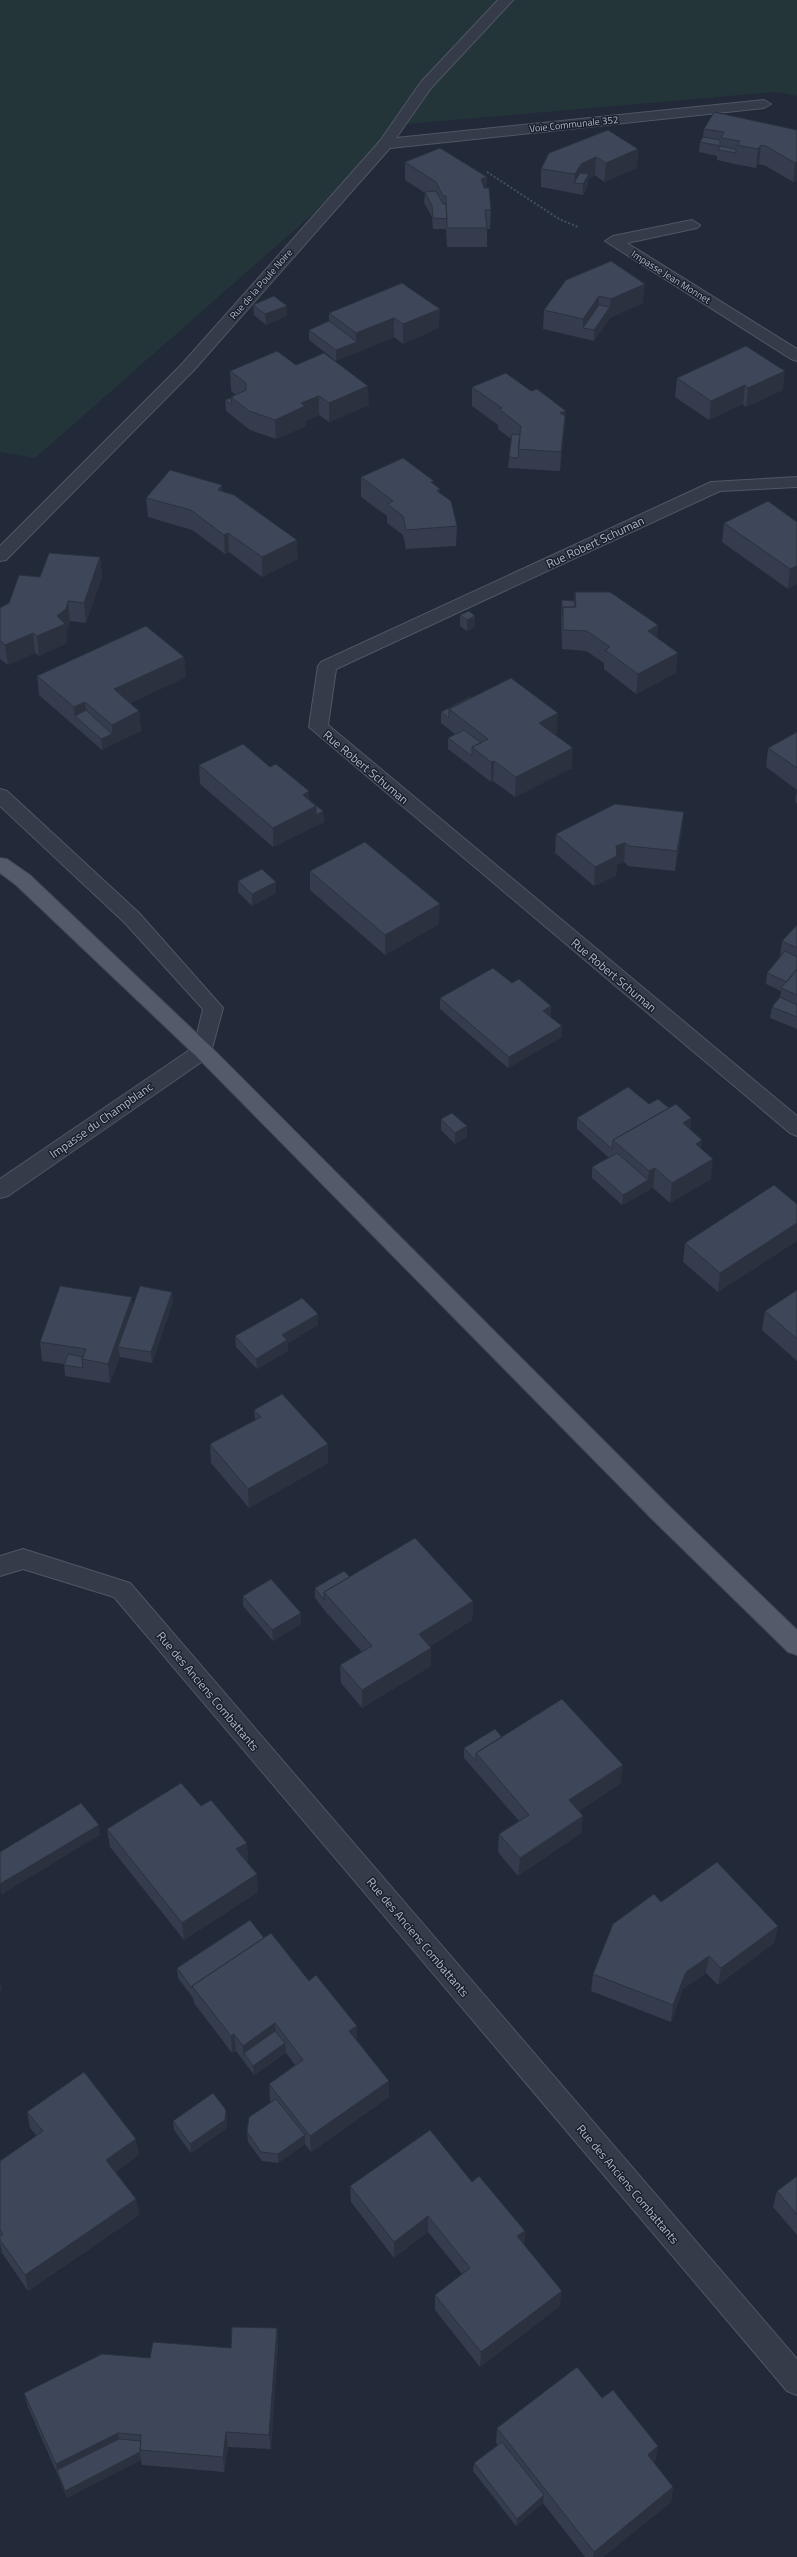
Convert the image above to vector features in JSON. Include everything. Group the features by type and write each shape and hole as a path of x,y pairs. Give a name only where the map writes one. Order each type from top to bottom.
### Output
{"main road":[{"path":"0,864 23,880 203,1050 661,1513 797,1645"}],"street":[{"name":"Rue de la Poule Noire","path":"0,556 188,367 385,144 426,85 506,0"},
{"name":"Voie Communale 352","path":"385,144 764,104"},
{"name":"Impasse Jean Monnet","path":"692,224 613,241 797,356"},
{"name":"Rue Robert Schuman","path":"797,482 717,486 327,666 318,727 797,1128"},
{"path":"0,795 132,918 213,1008 203,1050"},
{"name":"Impasse du Champblanc","path":"0,1190 203,1050"},
{"name":"Rue des Anciens Combattants","path":"0,1566 23,1559 122,1590 797,2381"}],"path":[{"path":"436,138 559,219"}],"shaded area":[{"path":"0,0 797,0 797,96 776,92 394,125 316,211 35,458 0,452"}],"building":[{"path":"714,112 797,130 797,162 795,163 768,147 761,145 758,149 737,145 740,141 721,138 724,132 704,129"},
{"path":"608,130 638,149 606,163 596,157 581,164 575,174 541,169 549,153"},
{"path":"703,137 720,140 720,146 700,142"},
{"path":"720,146 736,149 736,153 718,150"},
{"path":"440,148 487,177 481,179 484,188 489,188 491,210 485,210 487,228 447,228 446,196 443,196 436,182 405,162"},
{"path":"580,173 589,174 583,184 574,183"},
{"path":"436,191 443,204 446,204 447,219 433,218 432,206 425,192"},
{"path":"611,261 645,284 611,299 599,296 583,319 544,310 566,280"},
{"path":"402,283 440,309 403,324 394,318 356,333 329,313"},
{"path":"274,296 287,306 265,314 253,305"},
{"path":"599,305 610,307 594,330 583,328"},
{"path":"329,321 357,342 336,350 309,330"},
{"path":"746,346 785,371 748,388 745,385 711,401 677,378"},
{"path":"277,351 296,365 324,353 368,386 329,403 319,396 301,403 305,406 275,420 249,411 231,397 246,390 246,383 230,371"},
{"path":"506,373 531,391 537,389 566,411 560,413 565,416 561,452 518,449 521,426 499,409 502,408 472,387"},
{"path":"231,398 232,405 225,400"},
{"path":"512,434 520,435 518,458 509,457"},
{"path":"403,458 434,481 431,482 440,489 437,491 451,501 457,526 406,530 403,516 387,504 393,501 361,477"},
{"path":"170,470 222,485 218,490 234,495 297,540 262,557 228,533 224,535 191,510 146,498"},
{"path":"768,501 797,522 797,566 790,569 724,523"},
{"path":"49,553 100,557 84,603 68,601 66,609 57,616 65,624 37,636 33,633 5,645 0,641 0,608 9,603 19,575 40,577"},
{"path":"575,592 610,592 658,625 648,631 678,653 638,674 605,650 610,647 587,631 563,630 563,607 576,607"},
{"path":"562,600 574,601 575,607 563,607 562,616"},
{"path":"469,611 475,616 467,620 460,615"},
{"path":"146,626 184,657 114,689 139,711 112,725 85,702 74,707 37,676"},
{"path":"511,678 558,713 539,723 573,748 516,777 494,761 491,762 472,747 488,739 449,709"},
{"path":"470,697 471,698 449,709 449,718 441,712"},
{"path":"86,710 112,734 101,739 75,716"},
{"path":"464,730 481,743 472,747 472,756 448,738"},
{"path":"797,732 797,768 768,748"},
{"path":"243,744 270,767 276,764 309,791 303,795 316,806 273,828 199,765"},
{"path":"309,800 323,811 316,815 316,806"},
{"path":"615,804 684,812 677,851 629,846 625,843 616,846 617,856 595,867 556,834"},
{"path":"365,842 440,904 385,935 310,871"},
{"path":"262,869 276,882 252,894 238,881"},
{"path":"797,925 797,948 782,941"},
{"path":"785,951 797,957 797,969 787,982 767,973"},
{"path":"493,968 512,983 519,979 551,1006 543,1011 562,1026 509,1057 440,998"},
{"path":"797,969 797,995 781,988"},
{"path":"780,997 797,1005 797,1017 772,1007"},
{"path":"628,1087 649,1104 658,1099 669,1108 613,1140 612,1149 577,1118"},
{"path":"676,1104 691,1118 683,1123 702,1140 696,1144 713,1159 672,1183 655,1168 649,1171 613,1140"},
{"path":"452,1113 467,1126 455,1133 441,1119"},
{"path":"617,1153 648,1180 623,1195 592,1167"},
{"path":"774,1185 797,1204 797,1223 720,1273 685,1243"},
{"path":"60,1286 132,1297 108,1364 82,1359 86,1349 40,1342"},
{"path":"140,1286 172,1292 151,1352 118,1347"},
{"path":"797,1290 797,1339 765,1311"},
{"path":"302,1298 318,1314 282,1335 287,1340 256,1359 235,1336"},
{"path":"68,1354 83,1357 83,1368 64,1365"},
{"path":"282,1394 328,1444 248,1489 210,1444 261,1417 254,1410"},
{"path":"415,1538 473,1601 419,1634 431,1648 362,1690 340,1665 372,1646 324,1592"},
{"path":"344,1571 350,1577 324,1592 324,1600 315,1588"},
{"path":"271,1579 301,1613 272,1630 243,1596"},
{"path":"562,1699 623,1765 569,1800 583,1816 520,1858 499,1834 529,1815 476,1753"},
{"path":"495,1729 502,1737 476,1753 476,1761 464,1748"},
{"path":"181,1783 201,1806 211,1800 247,1843 236,1849 257,1874 182,1923 107,1829"},
{"path":"81,1803 99,1825 0,1884 0,1852"},
{"path":"717,1862 778,1926 721,1968 709,1956 686,1972 673,2005 593,1974 613,1924 654,1894 661,1902"},
{"path":"250,1920 264,1938 192,1986 192,1988 177,1968"},
{"path":"271,1933 309,1981 316,1975 357,2026 349,2031 389,2081 310,2136 269,2084 303,2060 275,2023 243,2046 234,2034 231,2036 192,1986"},
{"path":"275,2031 285,2043 253,2066 244,2053"},
{"path":"84,2072 136,2139 106,2160 136,2199 25,2275 0,2240 0,2236 3,2234 0,2230 0,2161 43,2131 27,2112"},
{"path":"213,2093 226,2110 225,2120 190,2144 173,2121"},
{"path":"276,2099 305,2135 278,2154 261,2152 247,2132 249,2117"},
{"path":"430,2130 472,2182 479,2176 525,2231 517,2236 562,2291 481,2352 435,2295 470,2268 428,2216 394,2242 350,2186"},
{"path":"797,2176 797,2215 777,2191"},
{"path":"232,2327 277,2328 269,2435 226,2432 223,2457 140,2450 141,2435 118,2433 56,2464 24,2393 102,2354 150,2358 153,2342 231,2348"},
{"path":"577,2367 602,2398 613,2390 658,2446 648,2455 673,2487 594,2552 497,2428"},
{"path":"119,2439 141,2441 140,2452 65,2491 57,2470"},
{"path":"502,2442 544,2495 517,2519 474,2463"}]}
